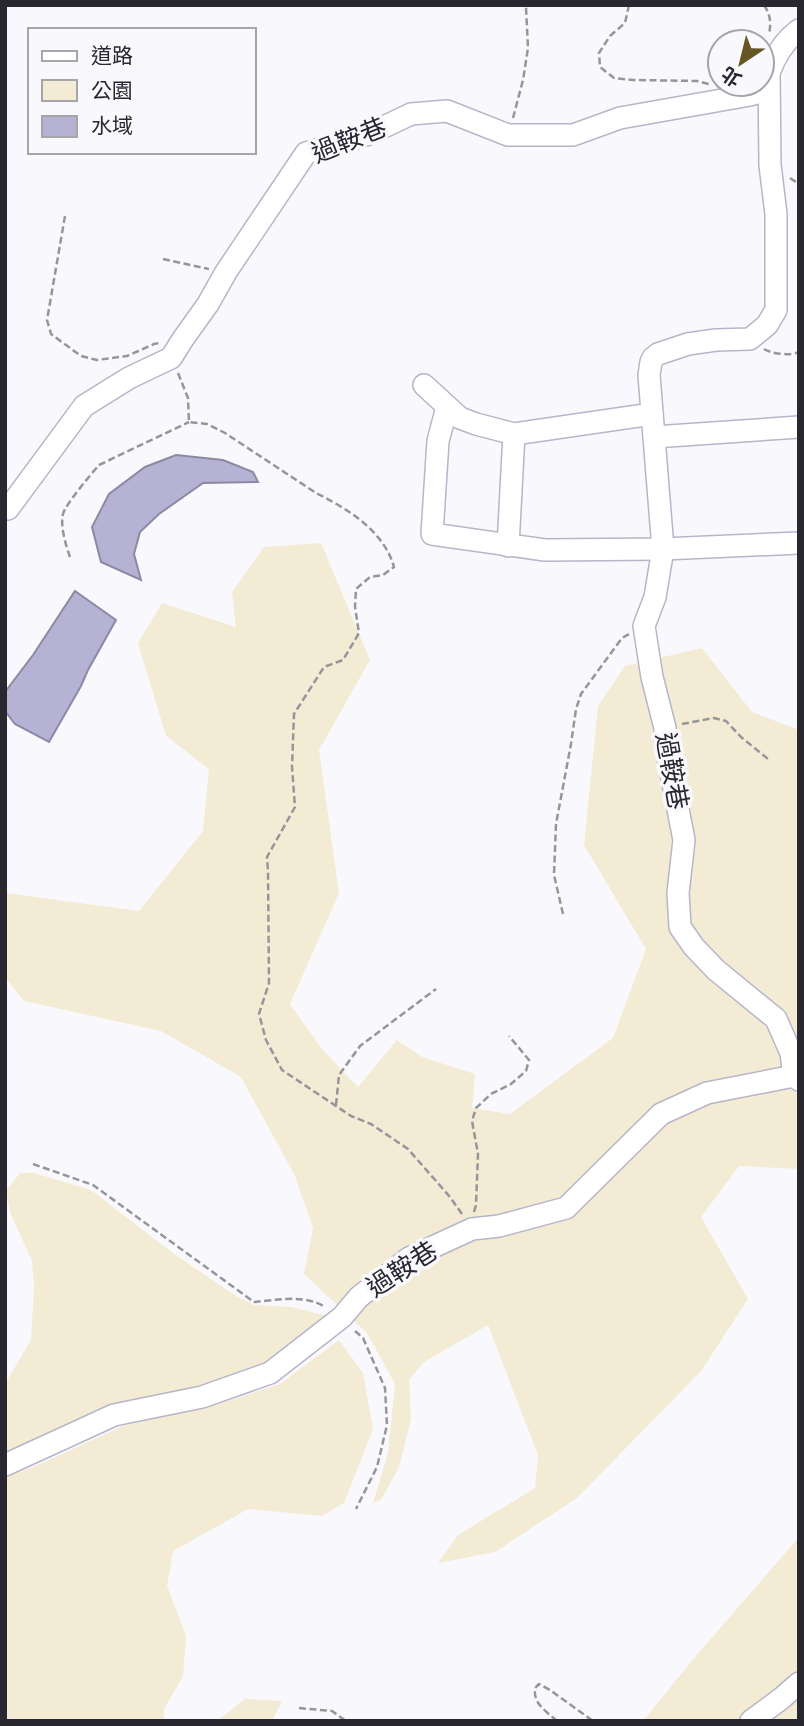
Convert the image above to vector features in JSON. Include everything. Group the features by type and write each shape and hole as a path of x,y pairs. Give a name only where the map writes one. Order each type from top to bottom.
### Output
{"lane":[{"path":"776,56 789,37 799,30"},
{"name":"過鞍巷","path":"171,358 306,153 369,134 411,114 447,111 508,135 573,135 620,118 733,98"},
{"path":"750,339 767,325 776,310 776,214 770,165 768,98"},
{"name":"過鞍巷","path":"5,1465 114,1415 202,1398 270,1373 342,1317 359,1297 410,1258 472,1228 499,1226 566,1208 661,1114 707,1093 796,1078 791,1053 776,1019 716,970 680,928 678,893 684,840 666,747 665,728 652,677 645,626 655,597 663,549 649,375 653,358 688,344 750,339"},
{"path":"5,508 8,509 84,406 129,378 171,358"},
{"path":"424,385 460,418 514,434 652,414"},
{"path":"447,407 438,441 432,534 545,550 663,549 799,542"},
{"path":"654,438 799,427"},
{"path":"508,546 514,434"},
{"path":"751,1721 799,1683"}],"path":[{"path":"629,5 625,23 599,52 600,67 614,78 706,83"},
{"path":"508,135 523,80 528,48 526,7"},
{"path":"65,216 47,320 51,334 81,356 97,360 127,356 154,344 183,339"},
{"path":"163,259 226,272"},
{"path":"750,339 768,352 799,352"},
{"path":"171,358 187,398 188,422"},
{"path":"70,557 64,538 63,513 90,474 99,466 188,422 207,424 225,433 372,529 390,554 394,567 383,575 370,578 356,589 355,607 359,633 342,660 324,667 294,714 292,767 295,807 267,857 269,983 259,1014 266,1040 282,1070 351,1116 371,1124 408,1149 450,1197 472,1228"},
{"path":"563,914 554,875 556,824 576,709 581,694 622,638 645,626"},
{"path":"665,728 714,718 726,721 768,759"},
{"path":"336,1105 339,1075 360,1046 436,989"},
{"path":"472,1228 476,1205 478,1154 472,1121 476,1108 491,1094 512,1084 526,1071 529,1060 509,1036"},
{"path":"33,1164 93,1185 254,1302 291,1298 318,1302 342,1317 363,1338 385,1388 387,1425 377,1467 356,1509"},
{"path":"557,1721 538,1705 534,1695 539,1684 593,1721"},
{"path":"299,1709 332,1711 346,1721"}],"green space":[{"path":"321,543 370,660 319,750 339,893 290,1004 322,1049 358,1087 397,1040 422,1057 475,1074 472,1108 510,1114 613,1038 646,949 584,845 598,706 625,666 702,648 752,712 799,730 799,1169 739,1166 701,1217 748,1299 701,1371 577,1498 495,1552 438,1563 458,1535 535,1488 538,1455 488,1325 424,1362 409,1380 411,1419 399,1467 381,1500 373,1503 388,1453 395,1384 367,1333 304,1274 313,1228 295,1176 241,1077 161,1031 24,1001 5,977 5,893 139,911 203,831 209,769 166,736 138,643 162,603 236,627 232,592 264,547"},
{"path":"20,1173 34,1173 91,1190 174,1254 254,1305 292,1307 327,1316 264,1364 195,1389 111,1404 5,1453 5,1379 8,1379 31,1340 34,1286 32,1261 10,1212 6,1191"},
{"path":"339,1340 363,1373 373,1429 344,1503 322,1516 248,1509 173,1551 167,1586 186,1636 183,1676 164,1709 164,1721 5,1721 5,1477 123,1426 219,1404 280,1384"},
{"path":"799,1537 799,1721 643,1721 695,1657"},
{"path":"245,1699 282,1701 272,1721 217,1721"}],"water":[{"path":"176,455 223,460 253,472 258,482 203,483 159,514 140,532 134,554 141,580 101,562 92,527 109,494 145,467"},
{"path":"75,591 116,620 49,742 15,724 5,711 5,692"}]}
